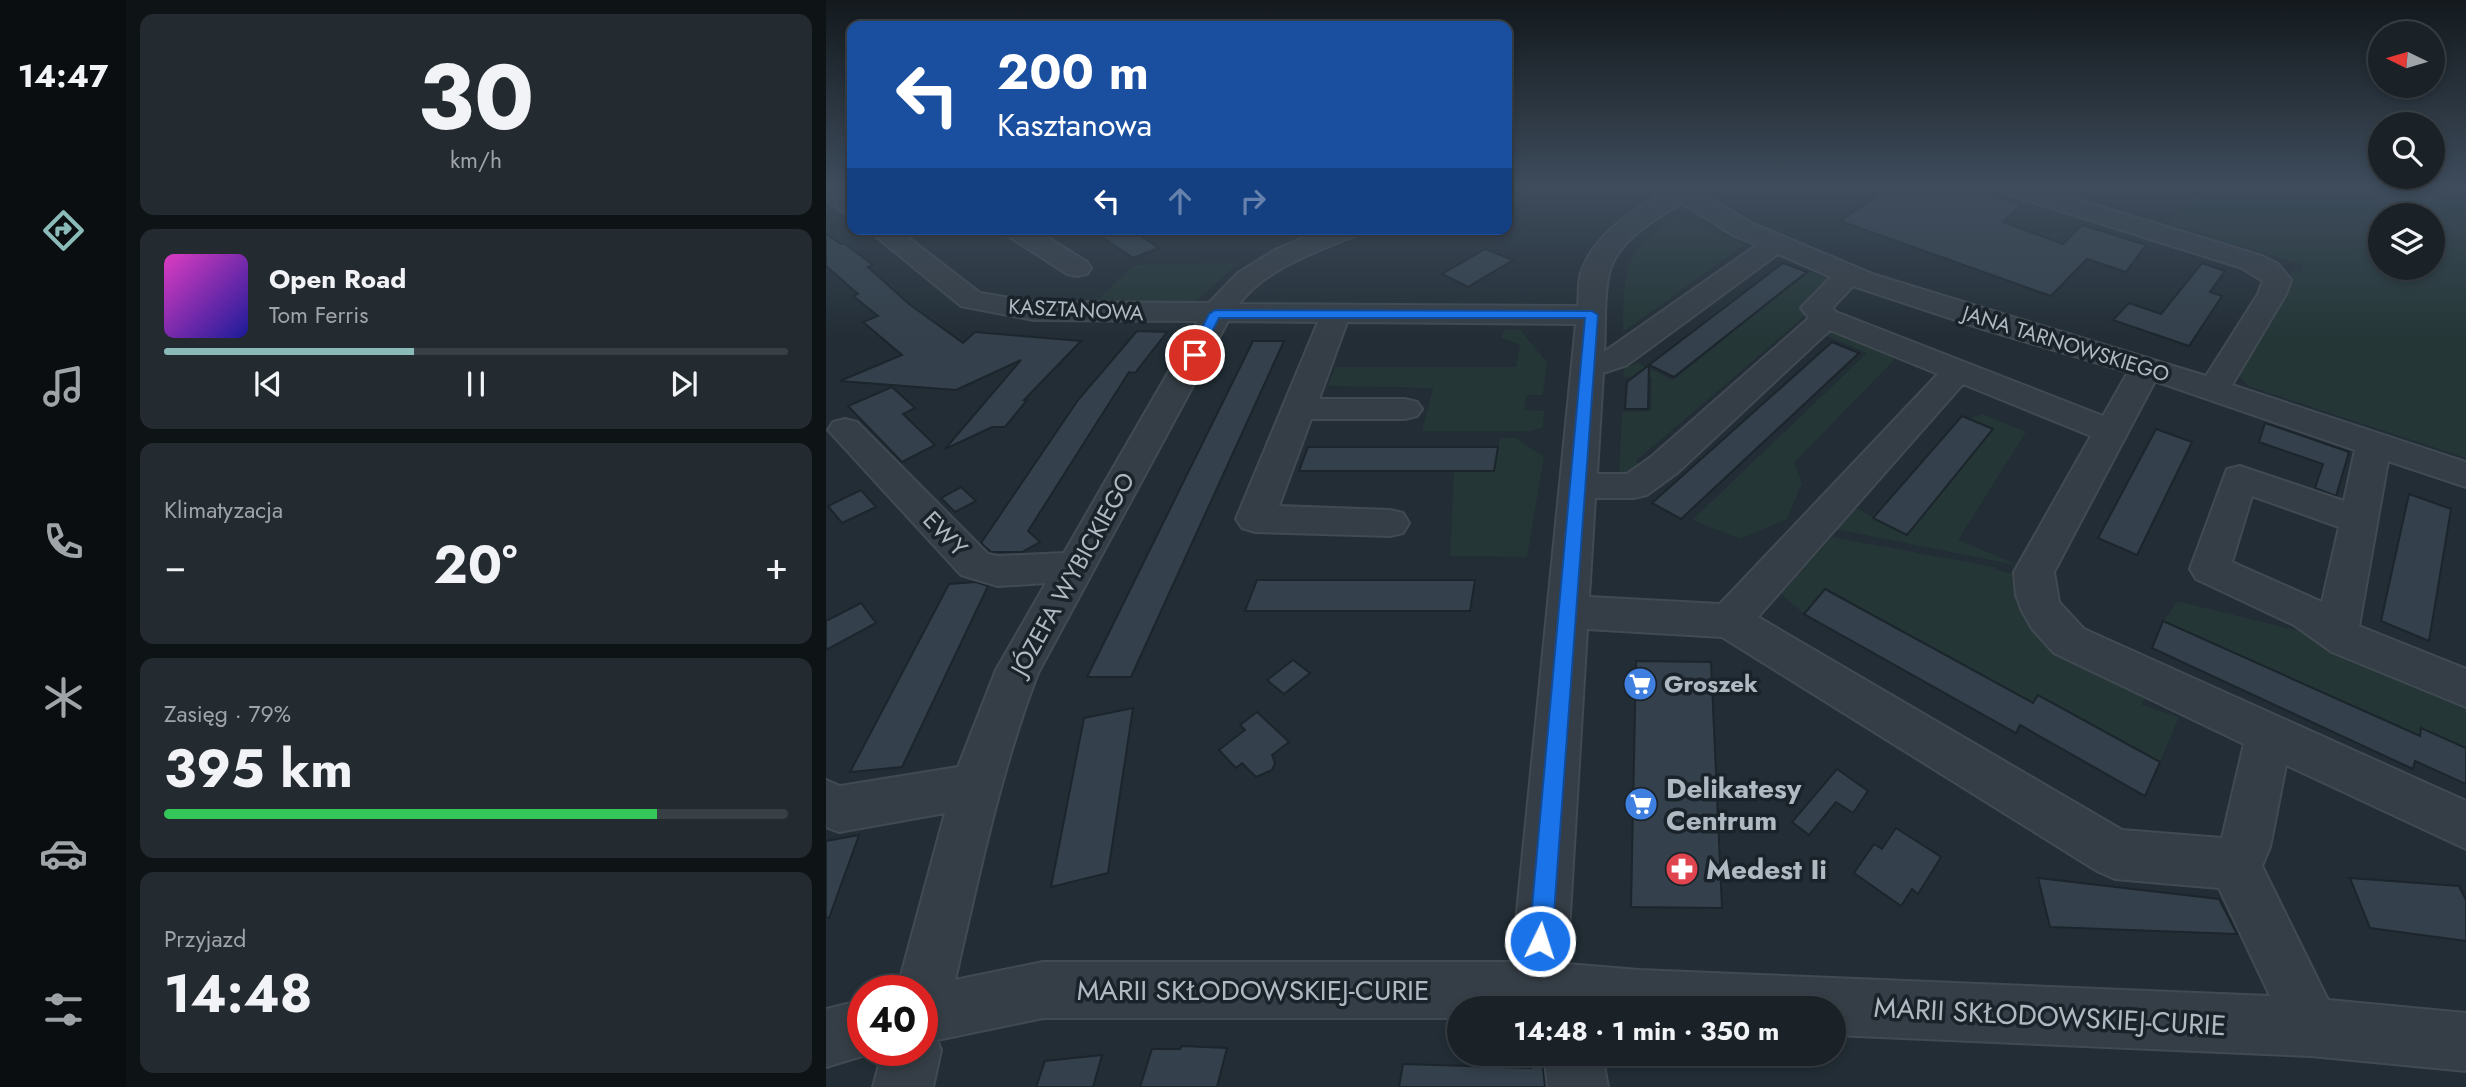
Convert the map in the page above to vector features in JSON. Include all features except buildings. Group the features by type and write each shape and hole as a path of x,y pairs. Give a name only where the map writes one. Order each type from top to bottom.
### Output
{"street":[{"name":"KASZTANOWA","path":"896,239 971,300 1034,311 1592,315"},
{"path":"1031,239 1077,268"},
{"name":"JÓZEFA WYBICKIEGO","path":"929,975 976,786 995,726 1018,670 1208,331 1215,314 1234,288 1264,266 1325,239"},
{"path":"1556,996 1567,612 1577,486 1595,274 1600,258 1618,239"},
{"name":"JANA TARNOWSKIEGO","path":"1763,239 1845,272 1994,323 2146,367 2466,475"},
{"path":"1819,239 1863,256 1845,272 1816,308 1826,317 2110,430"},
{"path":"2177,239 2252,262 2268,270 2277,280 2272,294 2214,389"},
{"path":"1588,368 1616,358 1775,244"},
{"path":"1336,313 1255,519 1390,523"},
{"path":"1577,486 1634,486 1664,465 1826,317"},
{"path":"2146,367 2034,572 2034,590 2041,614 2069,641 2466,826"},
{"path":"1730,621 1958,371"},
{"path":"1299,409 1405,409"},
{"name":"EWY","path":"845,430 975,565 998,571 1075,567"},
{"path":"2337,632 2374,443"},
{"path":"2360,520 2240,478 2210,569 2309,614 2347,640 2466,688"},
{"path":"1567,612 1730,621 2115,854 2234,864"},
{"path":"2234,864 2245,847 2269,734"},
{"path":"826,803 839,809 976,786"},
{"path":"2234,864 2311,1027"},
{"name":"MARII SKŁODOWSKIEJ-CURIE","path":"938,1012 1043,990 1483,996"},
{"name":"MARII SKŁODOWSKIEJ-CURIE","path":"1846,1007 2311,1027 2466,1042"},
{"path":"826,1038 847,1033"},
{"path":"903,1087 908,1066"},
{"path":"1575,1066 1578,1087"}],"shaded area":[{"path":"1647,239 1731,239 1744,245 1623,332 1627,272"},
{"path":"2216,239 2368,239 2368,280 2445,280 2445,239 2466,239 2466,458 2248,386 2235,371 2293,270 2301,272 2303,265"},
{"path":"1239,263 1196,301 1096,302 1134,265"},
{"path":"1810,271 1827,278 1829,284 1798,322 1636,461 1643,468 1631,477 1619,477 1622,412 1651,411 1652,378 1623,377 1624,368 1638,363 1673,380"},
{"path":"1833,327 1895,353 1893,361 1794,463 1802,483 1787,519 1740,539 1692,520 1867,353 1820,333"},
{"path":"1504,330 1520,330 1547,362 1543,395 1527,395 1524,410 1544,411 1543,428 1529,431 1422,431 1433,388 1328,386 1335,367 1516,367 1520,345 1501,338"},
{"path":"1983,414 2026,432 1958,540 2021,566 1834,529 1856,508 1907,535 1993,430 1967,419"},
{"path":"1500,438 1516,438 1544,457 1527,557 1450,556 1454,471 1494,471"},
{"path":"1832,537 1994,567 1996,570 2022,576 2020,607 2043,640 2148,690 2142,705 2179,717 2160,762 2038,696 2033,703 1825,589 1804,614 1781,594"},
{"path":"2177,601 2316,635 2466,703 2466,748 2421,729 2420,736 2164,621"}],"place":[{"name":"Groszek","path":"1640,684"},
{"name":"Delikatesy Centrum","path":"1641,804"},
{"name":"Medest Ii","path":"1682,869"}],"route":[{"path":"1195,355 1215,314 1592,315 1540,941"}]}
